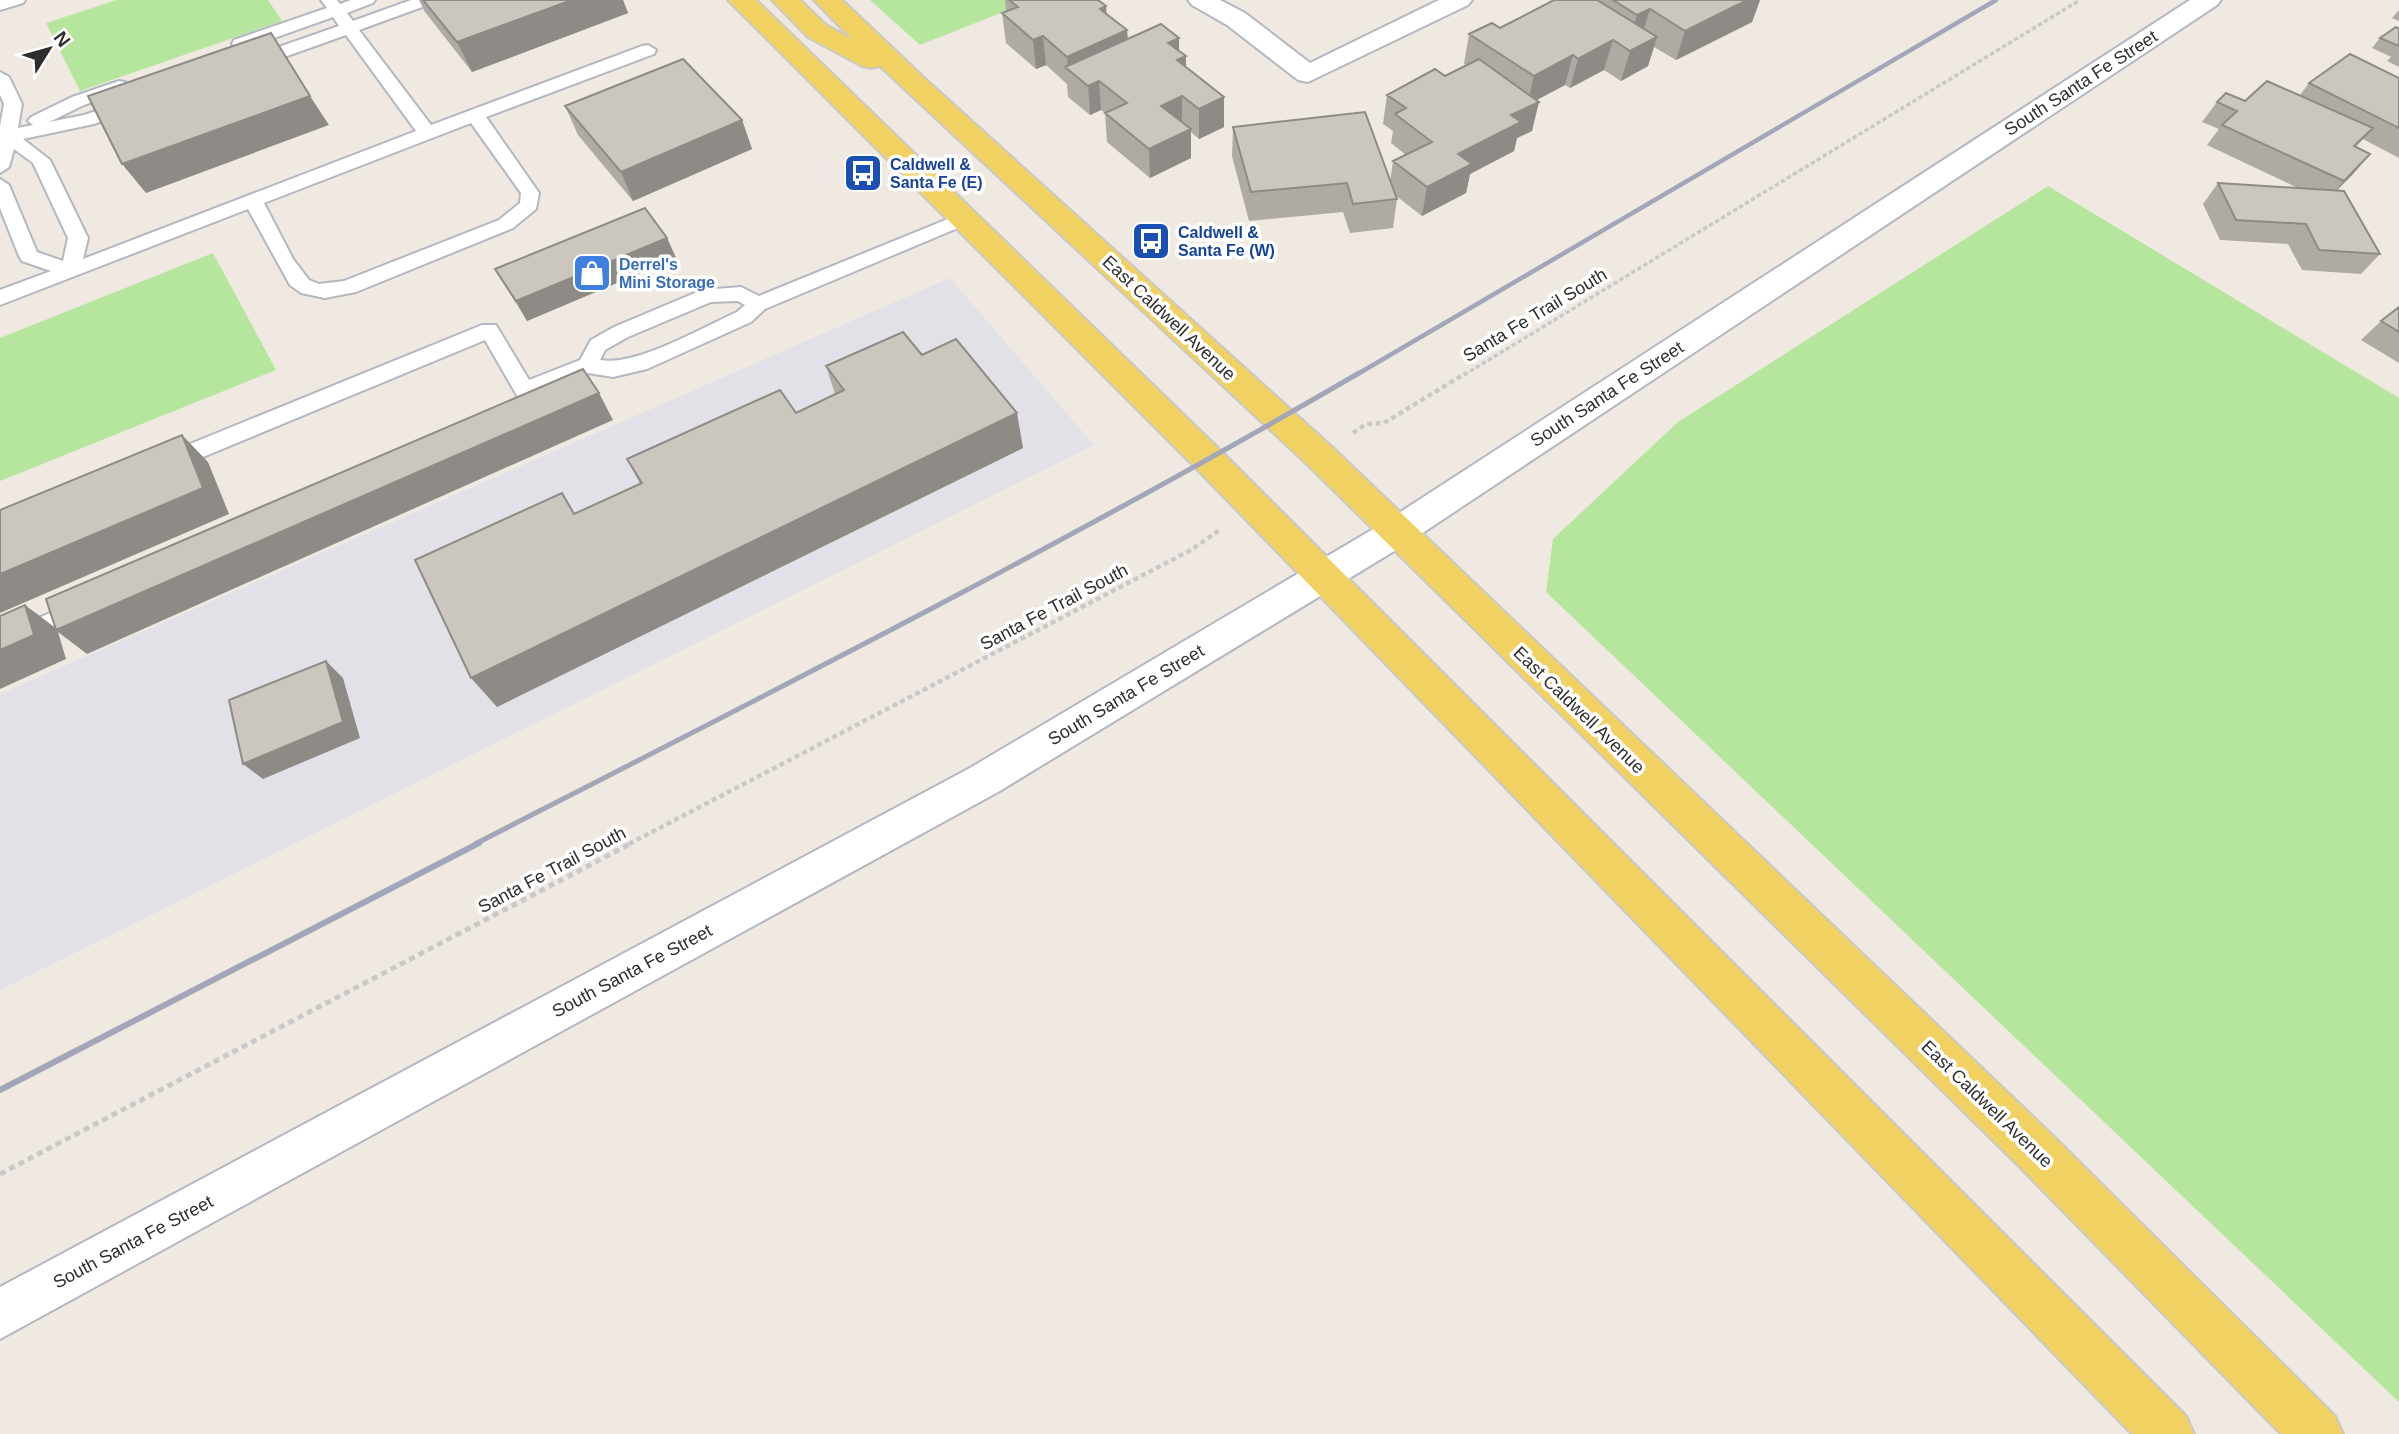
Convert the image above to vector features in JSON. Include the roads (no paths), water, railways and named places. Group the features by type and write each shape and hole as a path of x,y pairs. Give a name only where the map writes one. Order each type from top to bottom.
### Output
{"main road":[{"path":"741,0 965,218 1324,576 2168,1434"},
{"path":"785,0 817,31 914,83"},
{"name":"East Caldwell Avenue","path":"827,0 1321,457 1488,623 2035,1150 2317,1434"}],"street":[{"path":"1201,0 1236,19 1308,74 1459,0"},
{"name":"South Santa Fe Street","path":"0,1314 984,780 1397,531 2208,0"}],"lane":[{"path":"0,5 17,0"},
{"path":"220,51 333,5 367,0"},
{"path":"231,70 427,0"},
{"path":"333,5 427,133"},
{"path":"0,298 648,50"},
{"path":"0,77 13,104 4,134 0,167"},
{"path":"4,134 78,101 130,83"},
{"path":"4,134 88,120 153,97"},
{"path":"253,200 300,284 315,291 330,292 349,287 506,224 529,205 530,193 475,115"},
{"path":"4,134 41,160 78,239 70,271"},
{"path":"0,185 30,256 70,271"},
{"path":"524,390 587,365 614,370 640,363 744,317 758,304 965,218"},
{"path":"587,365 598,345 609,338 709,295 741,294 758,304"},
{"path":"142,473 489,330 535,410 497,426"},
{"path":"0,645 102,600"}],"railway":[{"path":"1356,375 1996,0"},
{"path":"475,844 1031,556 1359,373"},
{"path":"0,1090 479,843"}],"place":[{"name":"Caldwell & Santa Fe (E)","path":"863,173"},
{"name":"Caldwell & Santa Fe (W)","path":"1151,241"},
{"name":"Derrel's Mini Storage","path":"592,273"}]}
